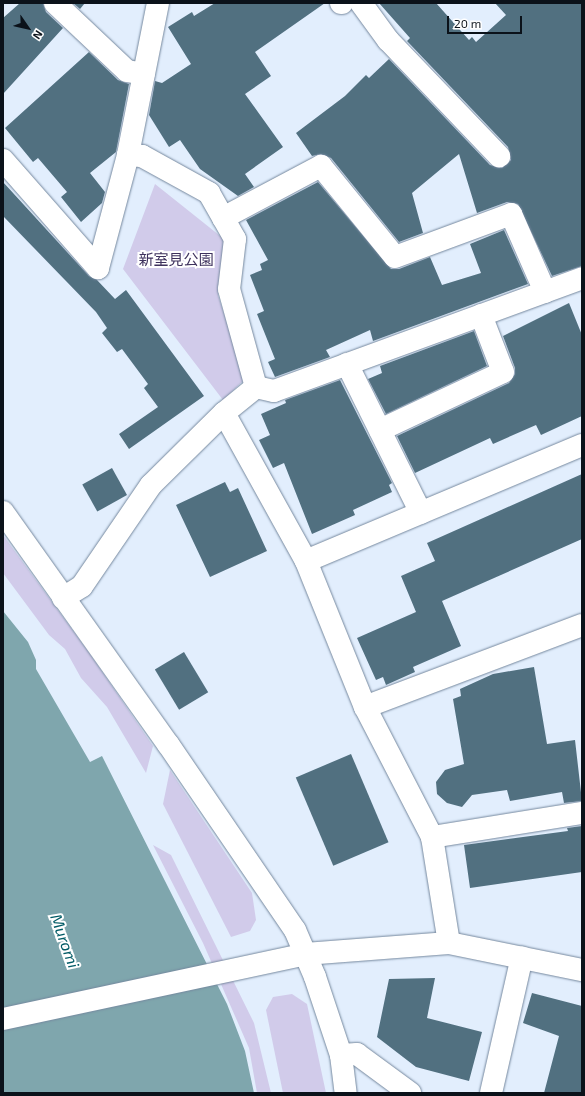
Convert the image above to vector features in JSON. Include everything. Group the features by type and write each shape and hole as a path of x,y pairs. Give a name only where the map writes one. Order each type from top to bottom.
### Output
{"street":[{"path":"55,3 127,71 144,74"},
{"path":"3,160 98,268 128,155 158,3"},
{"path":"361,3 388,40 499,156"},
{"path":"128,155 142,156 209,193 235,239 229,289 256,387"},
{"path":"223,218 322,166 395,257 511,214 544,292"},
{"path":"256,387 274,391 582,278"},
{"path":"380,430 503,372 481,315"},
{"path":"347,364 421,512"},
{"path":"63,598 82,586 151,485 224,414 256,387"},
{"path":"224,414 306,561 365,707 432,836 449,942"},
{"path":"306,561 582,444"},
{"path":"3,512 172,750 294,930 315,977 342,1055 346,1093"},
{"path":"365,707 582,625"},
{"path":"432,836 582,812"},
{"path":"3,1020 305,954 449,942 582,970"},
{"path":"491,1093 522,957"},
{"path":"342,1055 357,1054 410,1093"}],"green space":[{"name":"新室見公園","path":"155,184 224,239 218,295 245,379 223,400 123,269"},
{"path":"3,535 90,654 153,746 146,773 107,707 81,678 65,649 49,635 3,573"},
{"path":"170,770 252,893 256,920 250,931 231,937 163,804"},
{"path":"153,845 171,855 254,1023 271,1093 257,1093 249,1048 203,943"},
{"path":"292,994 307,1004 326,1093 283,1093 266,1010 273,997"}],"water":[{"name":"Muromi","path":"3,611 28,642 36,660 36,669 90,762 102,756 227,1004 245,1051 254,1093 3,1093"}],"building":[{"path":"20,3 43,3 46,12 63,28 3,94 3,18"},
{"path":"73,3 85,3 80,9"},
{"path":"215,3 325,3 255,52 271,76 245,94 283,147 245,174 254,187 238,196 200,169 180,140 169,147 149,115 155,81 162,83 191,64 168,27 192,12 194,16"},
{"path":"379,3 436,3 469,40 472,37 476,42 506,15 495,3 582,3 582,266 552,276 518,204 507,202 477,213 459,154 412,193 423,233 399,242 331,158 321,154 312,156 296,133 345,96 366,75 369,78 389,59 490,165 502,168 511,160 508,147 407,41 410,38"},
{"path":"89,52 118,80 129,84 116,152 90,173 105,192 102,203 81,222 61,197 67,192 38,158 33,162 5,128"},
{"path":"3,182 89,276 97,280 115,299 126,290 204,396 129,449 119,434 158,407 144,388 148,384 122,349 117,352 102,333 107,328 96,312 3,216"},
{"path":"318,182 391,269 399,269 430,257 442,285 481,273 470,244 504,230 528,284 373,341 370,330 326,350 330,357 275,377 268,362 275,359 257,314 264,311 250,275 262,270 260,264 268,260 246,220"},
{"path":"569,303 582,335 582,416 541,435 536,425 493,444 490,438 415,473 397,436 509,383 515,374 515,368 503,336"},
{"path":"474,331 487,366 386,414 368,379 382,373 380,366"},
{"path":"340,380 392,483 389,485 392,492 353,510 355,515 312,534 284,463 273,468 259,440 270,435 261,414 286,403 285,400"},
{"path":"112,468 127,495 97,512 82,484"},
{"path":"582,474 582,539 442,601 461,646 413,667 415,672 386,685 383,677 376,680 357,638 416,612 401,576 435,561 427,543"},
{"path":"225,482 230,492 238,488 267,551 210,577 176,505"},
{"path":"184,652 208,692 179,710 155,670"},
{"path":"534,667 547,744 575,740 582,801 564,803 562,792 510,801 507,790 472,795 462,807 447,803 437,794 436,782 445,770 464,764 453,699 461,696 460,689 493,674"},
{"path":"351,754 389,842 333,866 296,777"},
{"path":"582,826 582,872 470,888 464,845 568,831 567,828"},
{"path":"435,978 427,1018 482,1032 469,1081 416,1067 377,1037 389,979"},
{"path":"532,993 582,1006 582,1093 544,1093 559,1036 523,1023"}]}
